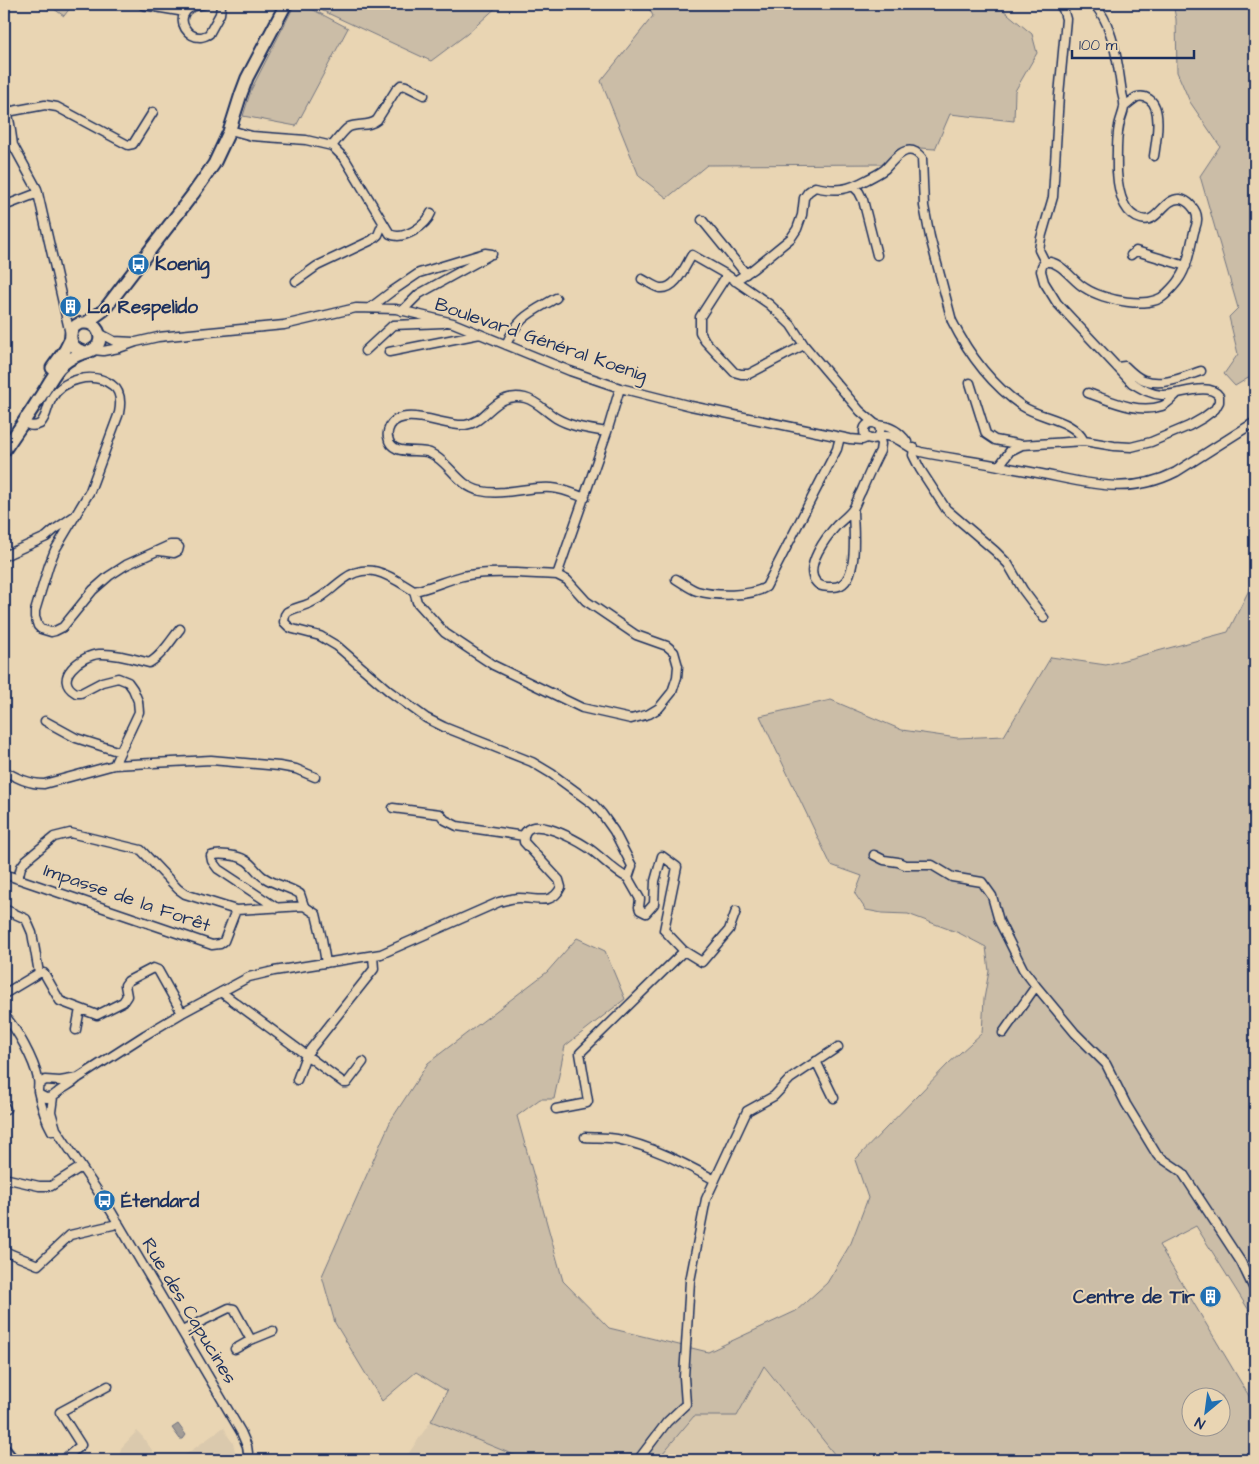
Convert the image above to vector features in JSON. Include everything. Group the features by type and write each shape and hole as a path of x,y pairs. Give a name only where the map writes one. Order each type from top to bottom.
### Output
{"main road":[{"path":"4,442 65,350 74,327 104,310 204,180 223,147 245,83 286,4"},
{"path":"4,451 59,369 68,360 89,351 99,343 104,310"},
{"path":"83,323 92,325 99,333"},
{"path":"71,337 75,348 89,351"},
{"path":"4,1450 12,1460"}],"street":[{"path":"204,4 191,7 185,12 182,21 186,30 192,35 202,37 209,34 220,14 221,5"},
{"path":"1045,262 1039,250 1053,197 1066,19 1063,9 1059,4"},
{"path":"143,5 185,12"},
{"path":"1045,262 1056,263 1078,284 1098,295 1137,303 1152,302 1164,296 1179,280 1186,266 1198,218 1194,209 1188,203 1180,200 1165,206 1146,220 1133,216 1126,208 1121,197 1117,174 1117,142 1124,107 1110,34 1096,5"},
{"path":"332,146 348,128 373,124 401,85 424,95"},
{"path":"1124,107 1137,97 1142,96 1154,103 1158,115 1154,156"},
{"path":"4,97 13,145 38,193 71,337"},
{"path":"8,112 45,105 58,107 128,145 133,144 153,112"},
{"path":"230,130 252,136 306,140 332,146 345,158 390,234 394,236 400,237 407,234 428,220 431,213"},
{"path":"735,281 791,238 797,229 802,214 804,198 815,187 840,190 854,187 881,172 904,152 911,150 918,153 922,158 924,206 952,321 958,333 976,361 1006,394 1040,415 1070,425 1080,434 1084,441"},
{"path":"854,187 863,200 877,256"},
{"path":"4,206 38,193"},
{"path":"702,220 746,274"},
{"path":"296,281 333,257 353,250 372,240 378,235 383,222"},
{"path":"1130,255 1136,251 1186,266"},
{"path":"370,308 419,273 485,253 492,254 419,294 402,311"},
{"path":"642,279 660,288 669,287 676,280 692,255 726,275 769,304 790,325 804,345 860,411 876,424 880,431 881,446 853,510 836,526 823,543 815,558 811,571 815,581 824,587 837,588 844,583 851,571 853,558 853,510"},
{"path":"970,383 986,434 995,440 1022,445 1084,441 1131,447 1151,442 1189,426 1215,410 1219,402 1219,396 1212,390 1204,389 1162,395 1147,392 1132,383 1057,303 1044,282 1041,271 1045,262"},
{"path":"726,275 700,318 700,332 705,341 734,372 749,374 804,345"},
{"path":"506,345 511,332 521,319 556,298"},
{"name":"Boulevard Général Koenig","path":"89,351 119,348 158,337 284,325 356,308 402,311 453,323 570,371 620,388 691,406 842,437"},
{"path":"66,314 73,322 83,323"},
{"path":"365,351 393,325 453,323"},
{"name":"Boulevard Général Koenig","path":"99,333 114,340 136,342"},
{"path":"389,352 480,334"},
{"path":"1117,367 1125,366 1142,380 1158,383 1201,371"},
{"path":"36,392 24,416 24,421 32,426 40,424 47,415 49,404 54,394 62,386 76,380 94,378 106,382 116,389 120,403 119,413 90,492 54,550 35,611 36,622 41,630 55,631 64,627 88,596 103,581 126,565 160,551"},
{"path":"557,575 585,498 620,388"},
{"path":"1088,393 1116,403 1144,409 1164,405 1178,393"},
{"path":"585,498 551,488 479,491 459,480 437,457 428,452 416,450 405,452 392,445 388,439 388,431 392,424 400,418 409,416 467,425 480,419 494,405 501,401 523,398 532,400 558,420 575,426 607,432"},
{"path":"860,411 866,435 877,450 877,456"},
{"path":"676,580 696,591 726,595 759,592 766,587 842,437 866,435 876,439 879,436 890,436 921,452 1082,482 1128,486 1163,479 1255,422"},
{"path":"866,435 868,423 890,428 904,437 912,447 920,469 946,509 1008,564 1023,590 1044,618"},
{"path":"999,466 1010,451 1022,445"},
{"path":"4,556 46,537 75,516"},
{"path":"414,592 462,576 484,573 557,575 568,580 586,601 636,635 667,646 674,652 678,666 672,692 659,708 649,714 631,719 582,708 493,665 445,633 417,602 414,592 389,576 376,572 358,571 345,578 316,600 287,612 285,615 284,622 293,629 320,636 337,646 389,692 426,718 532,762 593,804 614,831 632,866 628,878"},
{"path":"114,765 139,712 138,701 133,689 128,682 118,678 102,682 81,693 76,693 67,684 68,674 87,656 97,654 116,655 149,663 154,661 180,629"},
{"path":"45,721 76,738 120,752"},
{"path":"4,771 28,782 44,784 114,765 211,760 278,766 296,770 315,778"},
{"path":"394,808 440,814 445,820 457,826 524,836"},
{"path":"4,1015 16,1030 35,1067 40,1095 46,1098 55,1095 145,1035 249,977 274,971 373,956 499,902 517,898 548,900 557,895 561,887 559,880 524,842 524,836 528,829 532,827 558,832 587,847 628,878 640,899 640,910 646,913 654,904 655,881 662,856 677,867 664,930 684,951 702,962 729,930 736,911"},
{"path":"18,879 21,867 26,860 54,837 70,834 141,850 185,894 236,910"},
{"path":"278,908 218,869 211,856 224,854 245,859 263,878 283,887 291,888 300,894 304,906 316,914 326,963"},
{"path":"874,855 884,860 905,865 932,865 952,877 982,882 992,896 998,921 1023,969 1076,1033 1106,1064 1126,1104 1157,1155 1182,1172 1240,1262 1255,1291"},
{"name":"Impasse de la Forêt","path":"4,874 212,945 220,944 224,941 236,910 304,906"},
{"path":"4,909 26,919 32,933 39,973"},
{"path":"556,1110 587,1103 580,1053 684,951"},
{"path":"296,1080 306,1055 372,972 374,967 373,956"},
{"path":"4,994 39,973 44,973 60,1001 97,1015 123,1002 126,996 125,985 128,981 153,968 158,970 182,1013"},
{"path":"1002,1033 1036,986"},
{"path":"221,992 344,1084 347,1083 363,1062"},
{"path":"76,1030 80,1009"},
{"path":"638,1460 668,1422 686,1404 684,1378 690,1281 706,1199 747,1111 774,1096 790,1079 838,1047"},
{"path":"816,1062 834,1098"},
{"path":"35,1067 42,1071 57,1087 55,1095"},
{"path":"39,1084 43,1081 78,1078"},
{"name":"Rue des Capucines","path":"40,1095 44,1115 52,1131 81,1167 118,1222 241,1432 247,1446 249,1460"},
{"name":"Rue des Capucines","path":"55,1095 51,1112 54,1124 74,1158"},
{"path":"585,1137 615,1139 645,1146 680,1161 715,1180"},
{"path":"4,1178 39,1186 51,1186 81,1167"},
{"path":"4,1252 38,1265 70,1235 113,1225 118,1222"},
{"path":"182,1331 229,1308 234,1309 251,1340"},
{"path":"235,1349 273,1331"},
{"path":"64,1460 81,1445 60,1412 108,1386"}],"shaded area":[{"path":"47,4 73,4 64,16"},
{"path":"295,4 302,4 348,28 296,126 243,116 251,90"},
{"path":"308,4 500,4 467,34 431,61"},
{"path":"647,4 996,4 1032,34 1037,53 1015,91 1014,121 950,114 935,149 905,147 888,164 707,165 667,198 639,176 601,81 653,16"},
{"path":"1173,4 1255,4 1255,374 1235,386 1224,374 1238,354 1229,317 1238,308 1200,176 1220,146 1190,102 1177,72 1176,19"},
{"path":"1255,573 1255,1320 1196,1226 1159,1245 1255,1406 1255,1460 839,1460 764,1366 737,1416 694,1416 657,1460 526,1460 431,1421 447,1391 416,1372 382,1401 335,1323 322,1276 391,1120 428,1063 547,972 577,938 605,951 625,999 565,1046 554,1099 540,1099 517,1116 563,1281 609,1328 708,1352 796,1311 827,1283 851,1243 868,1198 855,1160 949,1063 982,1033 984,999 989,971 986,947 959,933 908,914 866,910 855,894 862,876 831,865 760,716 831,700 902,730 957,738 1004,736 1051,657 1106,665 1228,632 1250,588"},
{"path":"763,1366 839,1460 657,1460 694,1416 737,1416"},
{"path":"431,1421 526,1460 404,1460"},
{"path":"178,1424 186,1435 183,1439 180,1439 172,1428"},
{"path":"224,1427 233,1443 237,1460 178,1460"},
{"path":"137,1431 159,1460 117,1460 121,1448"}],"place":[{"name":"Koenig","path":"139,264"},
{"name":"La Respelido","path":"71,307"},
{"name":"Étendard","path":"105,1201"},
{"name":"Centre de Tir","path":"1211,1297"}]}
